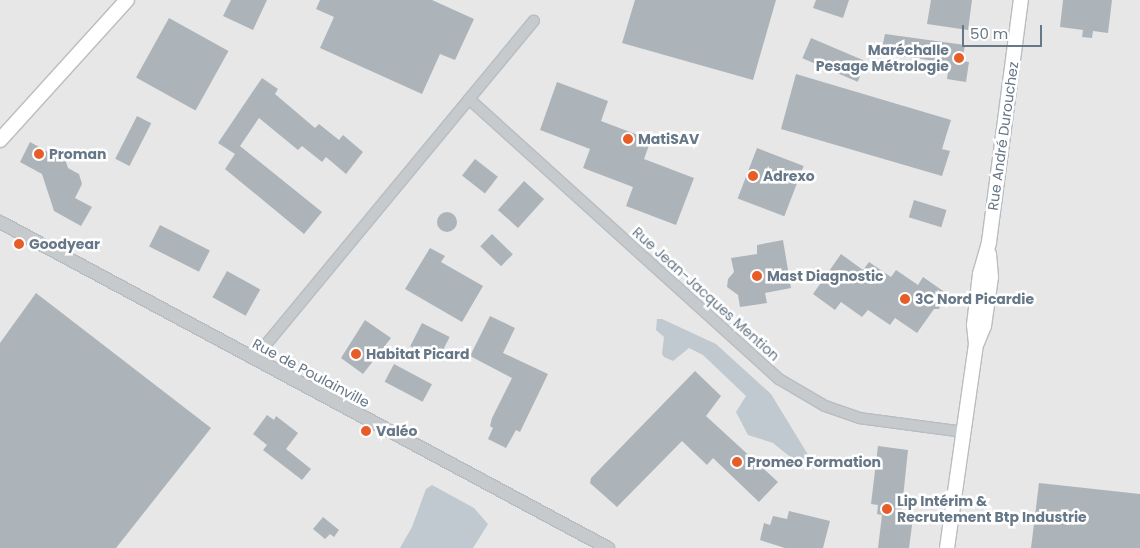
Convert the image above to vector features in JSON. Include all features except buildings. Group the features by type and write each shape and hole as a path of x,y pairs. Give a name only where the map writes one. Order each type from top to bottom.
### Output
{"main road":[{"path":"0,140 127,0"},
{"name":"Rue André Durouchez","path":"949,545 976,344 984,326 991,276 988,242 1021,0"}],"street":[{"path":"254,359 534,21"},
{"name":"Rue Jean-Jacques Mention","path":"469,99 779,379 825,406 859,418 964,432"},
{"name":"Rue de Poulainville","path":"0,222 608,548"}],"shaded area":[{"path":"0,0 1140,0 1140,548 0,548"},
{"path":"657,319 662,319 716,344 771,394 810,458 810,466 799,464 773,443 748,435 736,412 746,396 703,355 689,348 673,361 664,357 662,354 664,337 656,330"},
{"path":"432,485 474,508 488,524 473,548 400,548 412,527 426,489"}],"place":[{"name":"Maréchalle Pesage Métrologie","path":"959,58"},
{"name":"MatiSAV","path":"628,139"},
{"name":"Proman","path":"39,154"},
{"name":"Adrexo","path":"753,176"},
{"name":"Goodyear","path":"19,244"},
{"name":"Mast Diagnostic","path":"757,276"},
{"name":"3C Nord Picardie","path":"905,299"},
{"name":"Habitat Picard","path":"356,354"},
{"name":"Valéo","path":"366,431"},
{"name":"Promeo Formation","path":"737,462"},
{"name":"Lip Intérim & Recrutement Btp Industrie","path":"887,509"}]}
